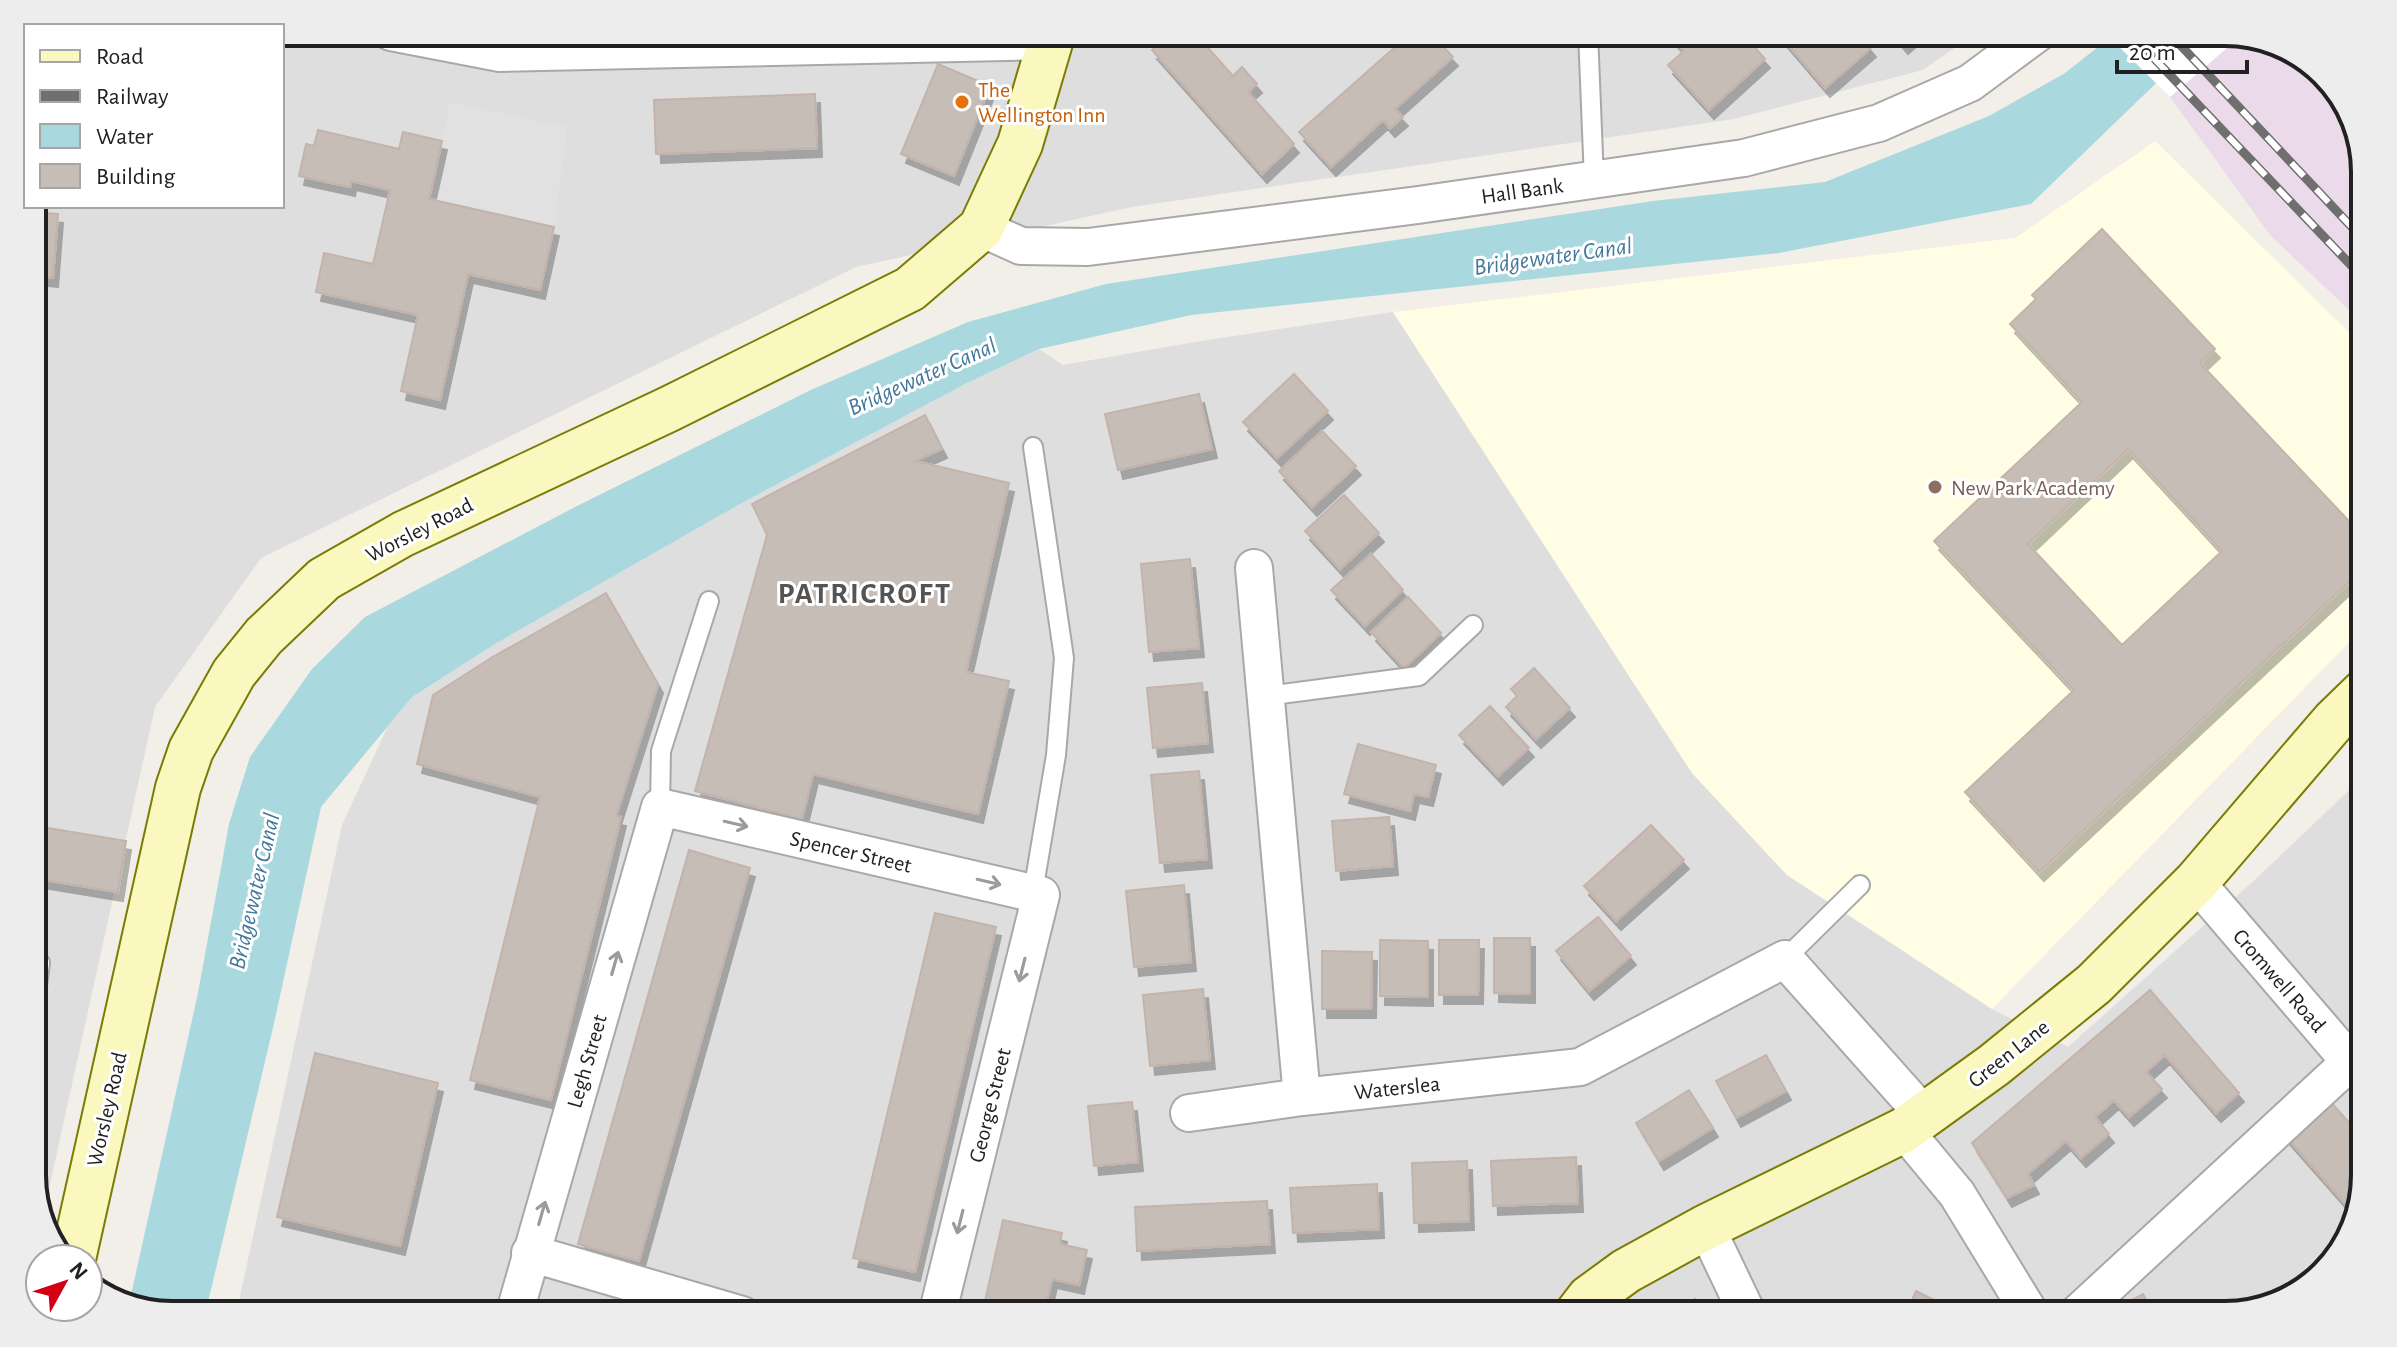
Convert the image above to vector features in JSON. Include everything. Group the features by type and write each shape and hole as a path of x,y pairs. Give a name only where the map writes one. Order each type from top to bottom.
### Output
{"main road":[{"name":"Worsley Road","path":"77,1243 178,788 191,750 211,711 234,673 264,636 324,579 403,534 696,396 910,289 981,228 1020,144 1049,46"},
{"name":"Green Lane","path":"1587,1301 1626,1271 1706,1227 1915,1123 1994,1065 2094,984 2196,882 2351,705"}],"street":[{"name":"Hall Bank","path":"981,228 1021,246 1088,247 1744,158 1879,123 1970,83 2020,46"},
{"path":"1254,568 1302,1097"},
{"name":"Spencer Street","path":"660,807 1037,894"},
{"name":"Legh Street","path":"518,1301 660,807"},
{"name":"Cromwell Road","path":"2196,882 2351,1062"},
{"name":"George Street","path":"940,1301 1037,894"},
{"path":"1785,959 1915,1123 2022,1301"},
{"name":"Waterslea","path":"1189,1113 1302,1097 1580,1067 1785,959"},
{"path":"2092,1301 2351,1076"},
{"path":"1706,1227 1741,1301"},
{"path":"530,1253 694,1301"}],"lane":[{"path":"1589,46 1594,180"},
{"path":"1033,447 1064,658 1056,755 1037,894"},
{"path":"660,807 661,751 709,601"},
{"path":"1266,696 1419,676 1473,625"},
{"path":"1785,959 1860,885"}],"shaded area":[{"path":"284,46 1957,46 1923,70 1734,119 1132,207 856,267 261,558 155,707 47,1196 46,208 284,208"},
{"path":"2118,46 2226,46 2258,50 2288,63 2320,89 2338,116 2349,147 2351,312 2271,236 2170,97"},
{"path":"450,102 567,127 554,227 429,199"},
{"name":"New Park Academy","path":"2155,141 2351,334 2351,640 1992,1009 1787,875 1692,773 1393,312 2015,238"},
{"path":"1393,312 1692,773 1787,875 1992,1009 2068,1047 2259,876 2351,788 2351,1176 2347,1208 2325,1252 2302,1275 2274,1291 2258,1297 2226,1301 239,1301 342,825 388,726 412,697 495,644 740,504 967,383 1039,349 1063,365"}],"water":[{"name":"Bridgewater Canal","path":"2099,46 2195,46 2031,204 1779,253 1191,315 1039,349 967,383 740,504 495,644 412,697 321,807 208,1301 155,1300 131,1294 198,993 229,824 250,757 312,669 365,617 577,506 813,389 968,322 1106,284 1653,201 1825,182 1989,116 2065,73"}],"pier":[{"path":"2118,46 2229,46 2170,97"}],"building":[{"path":"1156,46 1206,46 1233,76 1242,67 1257,84 1248,92 1294,144 1262,174 1152,50"},
{"path":"1396,46 1443,46 1453,57 1395,109 1403,117 1390,128 1383,120 1331,167 1299,132"},
{"path":"1680,46 1753,46 1765,59 1709,110 1668,65 1684,51"},
{"path":"1789,46 1869,46 1871,48 1825,88"},
{"path":"938,64 990,86 954,176 901,154"},
{"path":"815,94 817,148 656,154 654,100"},
{"path":"318,130 399,149 403,132 442,141 429,199 554,227 540,290 468,274 440,400 401,391 418,315 316,292 324,253 373,264 390,190 351,181 350,187 299,176 306,144 314,146"},
{"path":"46,213 58,214 53,278 46,277"},
{"path":"2102,229 2215,349 2200,363 2351,523 2351,580 2039,872 1965,792 2074,690 1934,541 2082,402 2010,324 2036,299 2032,295","holes":["2128,449 2222,551 2122,645 2028,544"]},
{"path":"1294,374 1328,411 1277,458 1243,422"},
{"path":"1199,394 1212,449 1118,470 1105,414"},
{"path":"925,415 942,449 915,461 1009,483 966,672 1009,681 978,814 813,774 802,819 695,791 767,535 752,504"},
{"path":"1322,431 1356,466 1312,507 1279,471"},
{"path":"1344,495 1379,533 1340,569 1305,531"},
{"path":"1371,554 1403,590 1365,626 1331,590"},
{"path":"1190,559 1199,648 1149,652 1141,564"},
{"path":"606,593 658,684 616,816 621,817 551,1100 470,1080 540,797 417,764 433,695 491,658"},
{"path":"1408,597 1441,633 1404,668 1371,632"},
{"path":"1534,668 1570,708 1536,739 1506,707 1517,696 1511,689"},
{"path":"1202,683 1208,743 1153,748 1147,688"},
{"path":"1490,706 1529,748 1498,776 1459,735"},
{"path":"1358,744 1436,765 1428,797 1414,794 1410,811 1344,794"},
{"path":"1199,771 1207,859 1160,863 1151,775"},
{"path":"1389,817 1393,866 1336,871 1332,821"},
{"path":"1651,825 1684,860 1616,921 1584,886"},
{"path":"46,828 126,841 118,892 46,880"},
{"path":"689,850 750,868 639,1261 578,1244"},
{"path":"1184,885 1191,962 1134,967 1126,891"},
{"path":"935,913 996,927 915,1272 853,1258"},
{"path":"1598,917 1631,956 1589,991 1556,951"},
{"path":"1494,938 1530,938 1530,994 1494,993"},
{"path":"1380,940 1428,941 1428,997 1380,996"},
{"path":"1439,940 1479,940 1478,995 1439,995"},
{"path":"1322,951 1372,952 1371,1009 1322,1009"},
{"path":"1203,989 1210,1060 1150,1066 1143,995"},
{"path":"2150,990 2239,1093 2216,1113 2165,1055 2146,1072 2162,1089 2129,1117 2114,1100 2095,1117 2109,1134 2081,1158 2066,1141 2028,1174 2034,1185 2007,1198 1972,1143"},
{"path":"315,1053 438,1083 400,1246 277,1217"},
{"path":"1766,1055 1786,1091 1736,1118 1716,1081"},
{"path":"1689,1090 1713,1128 1659,1161 1636,1123"},
{"path":"2323,1093 2351,1125 2347,1206 2281,1131"},
{"path":"1132,1102 1138,1162 1094,1166 1088,1106"},
{"path":"1576,1157 1578,1203 1493,1206 1491,1161"},
{"path":"1467,1161 1469,1221 1414,1223 1412,1163"},
{"path":"1377,1184 1379,1229 1293,1233 1290,1188"},
{"path":"1267,1201 1270,1244 1137,1251 1135,1207"},
{"path":"1003,1220 1062,1233 1060,1244 1087,1250 1079,1285 1052,1279 1047,1300 1051,1301 985,1301"},
{"path":"1916,1291 1936,1301 1911,1301"},
{"path":"2143,1294 2147,1301 2130,1301"}],"railway":[{"path":"2142,46 2351,265"},
{"path":"2181,46 2351,226"}],"place":[{"name":"The Wellington Inn","path":"962,102"},
{"name":"New Park Academy","path":"1935,487"}],"district":[{"name":"PATRICROFT","path":"865,593"}]}
